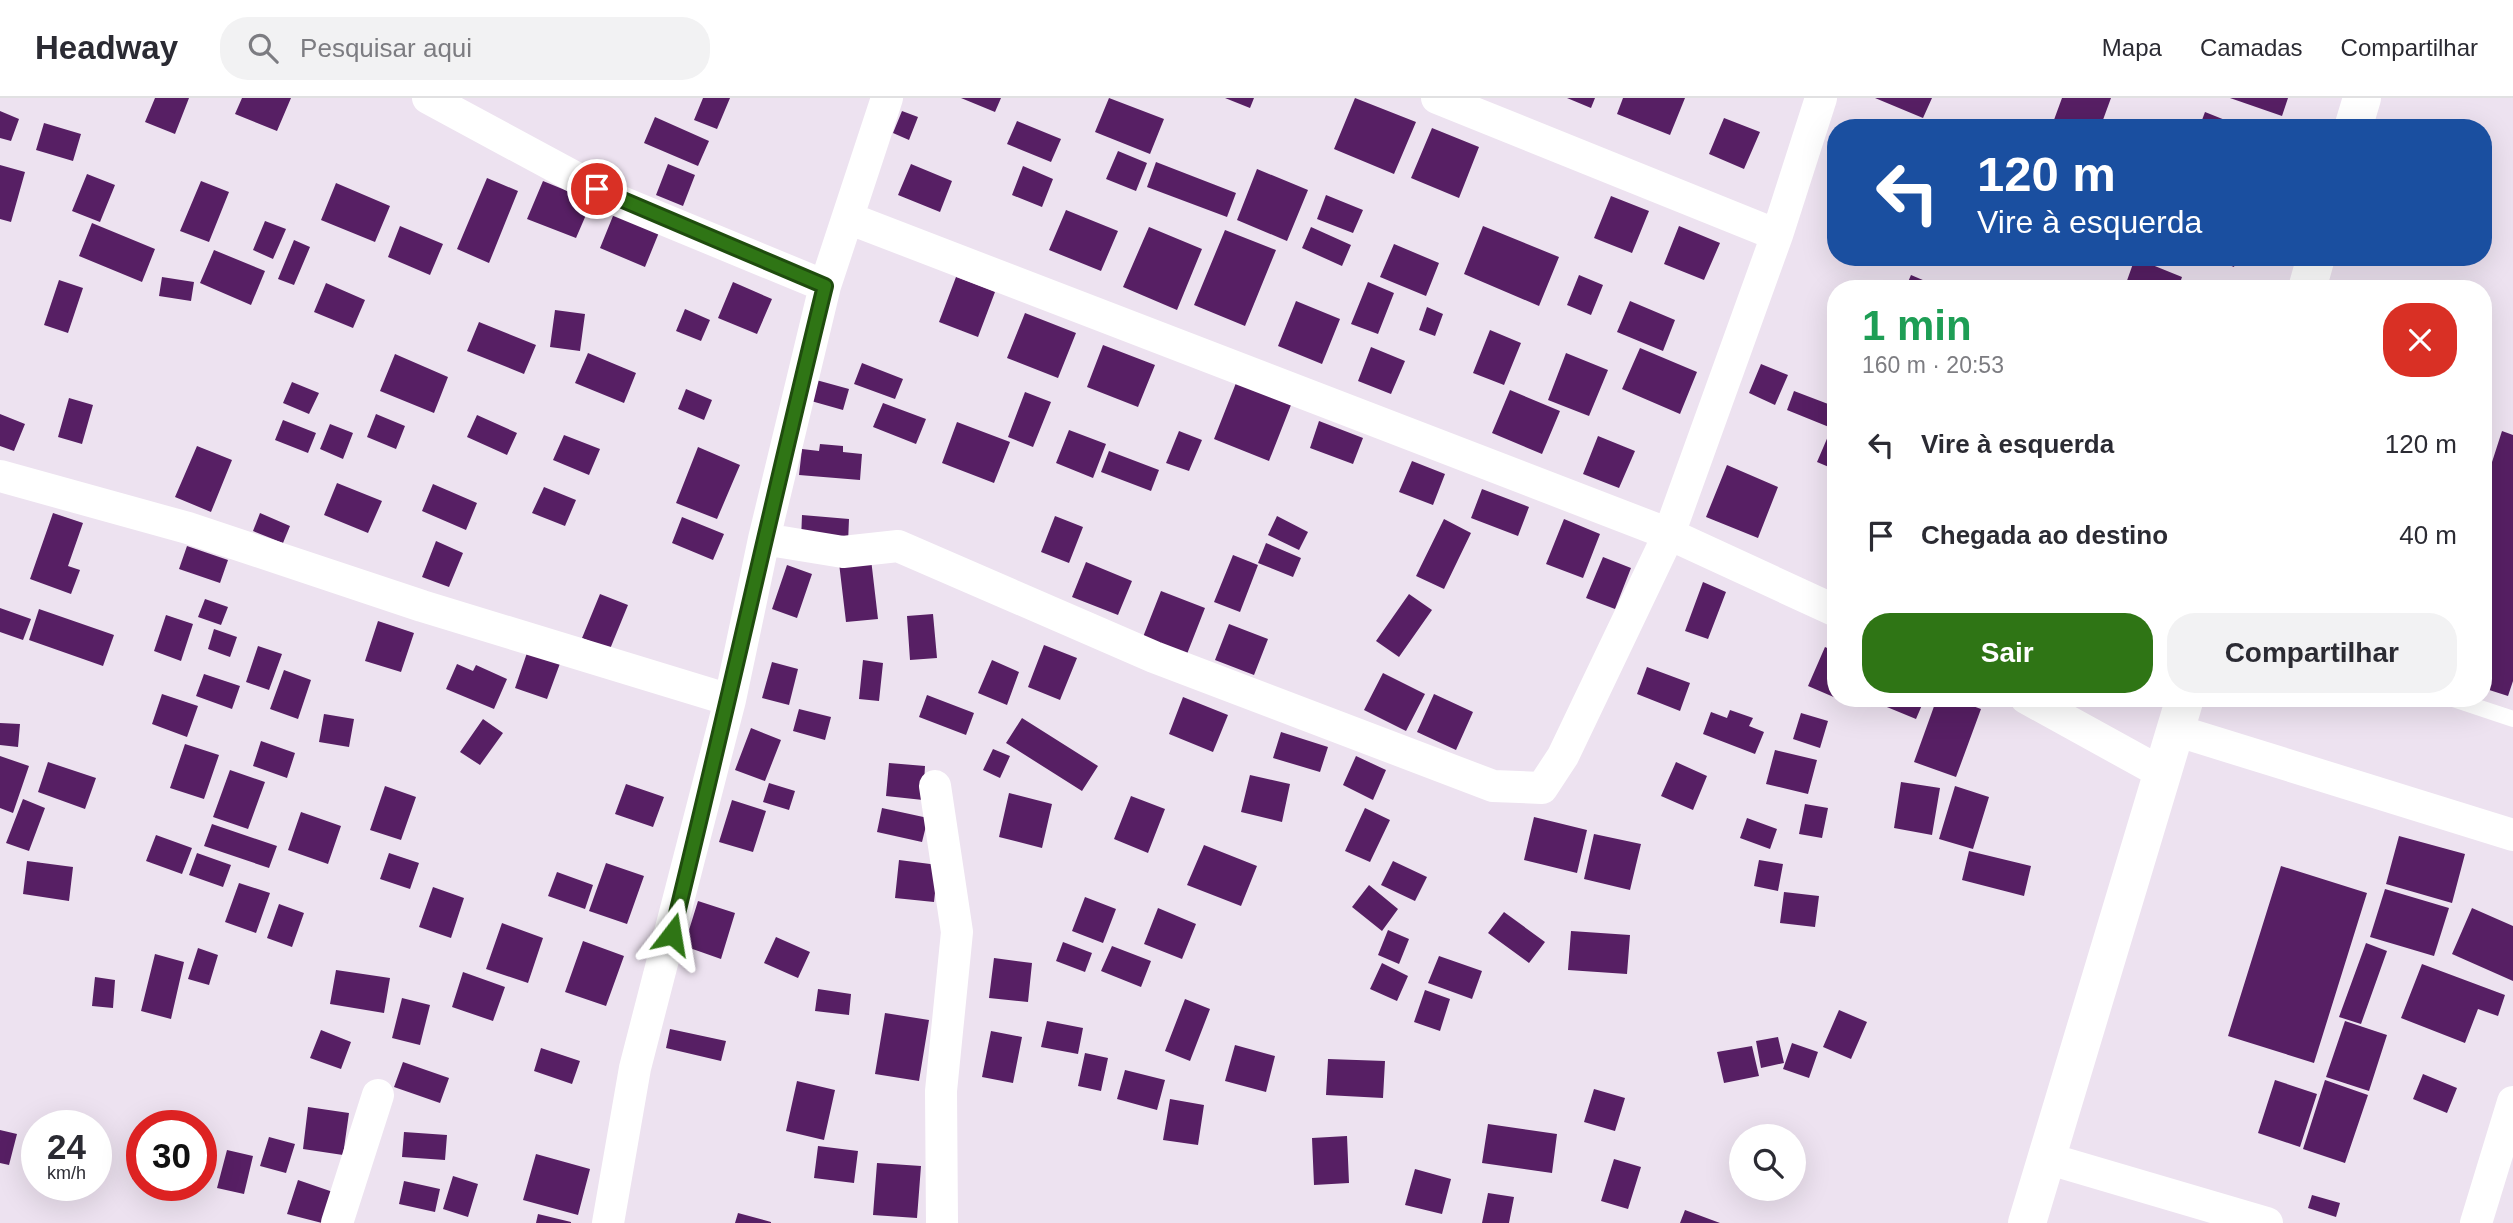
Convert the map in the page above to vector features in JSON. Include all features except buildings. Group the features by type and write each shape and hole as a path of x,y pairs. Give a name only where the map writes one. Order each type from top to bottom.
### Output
{"main road":[{"path":"2356,119 2362,98"},
{"path":"2027,1223 2180,714"}],"street":[{"path":"428,98 619,201 825,286"},
{"path":"608,1223 635,1068 730,700 764,539 825,286 887,98"},
{"path":"1437,98 1777,235"},
{"path":"764,539 843,552 898,546 1154,657 1493,786 1542,788 1563,756 1669,534 1777,235 1821,98"},
{"path":"848,218 1669,534 1827,607"},
{"path":"0,476 188,528 422,606 730,700"},
{"path":"2042,707 2162,773"},
{"path":"2180,714 2513,835"},
{"path":"935,786 957,932 941,1091 942,1223"},
{"path":"337,1223 378,1095"},
{"path":"2476,1223 2513,1102"},
{"path":"2046,1158 2267,1223"}],"lane":[{"path":"2477,707 2513,719"}],"route":[{"path":"597,189 619,201 825,286 764,539 730,700 672,934"}]}
